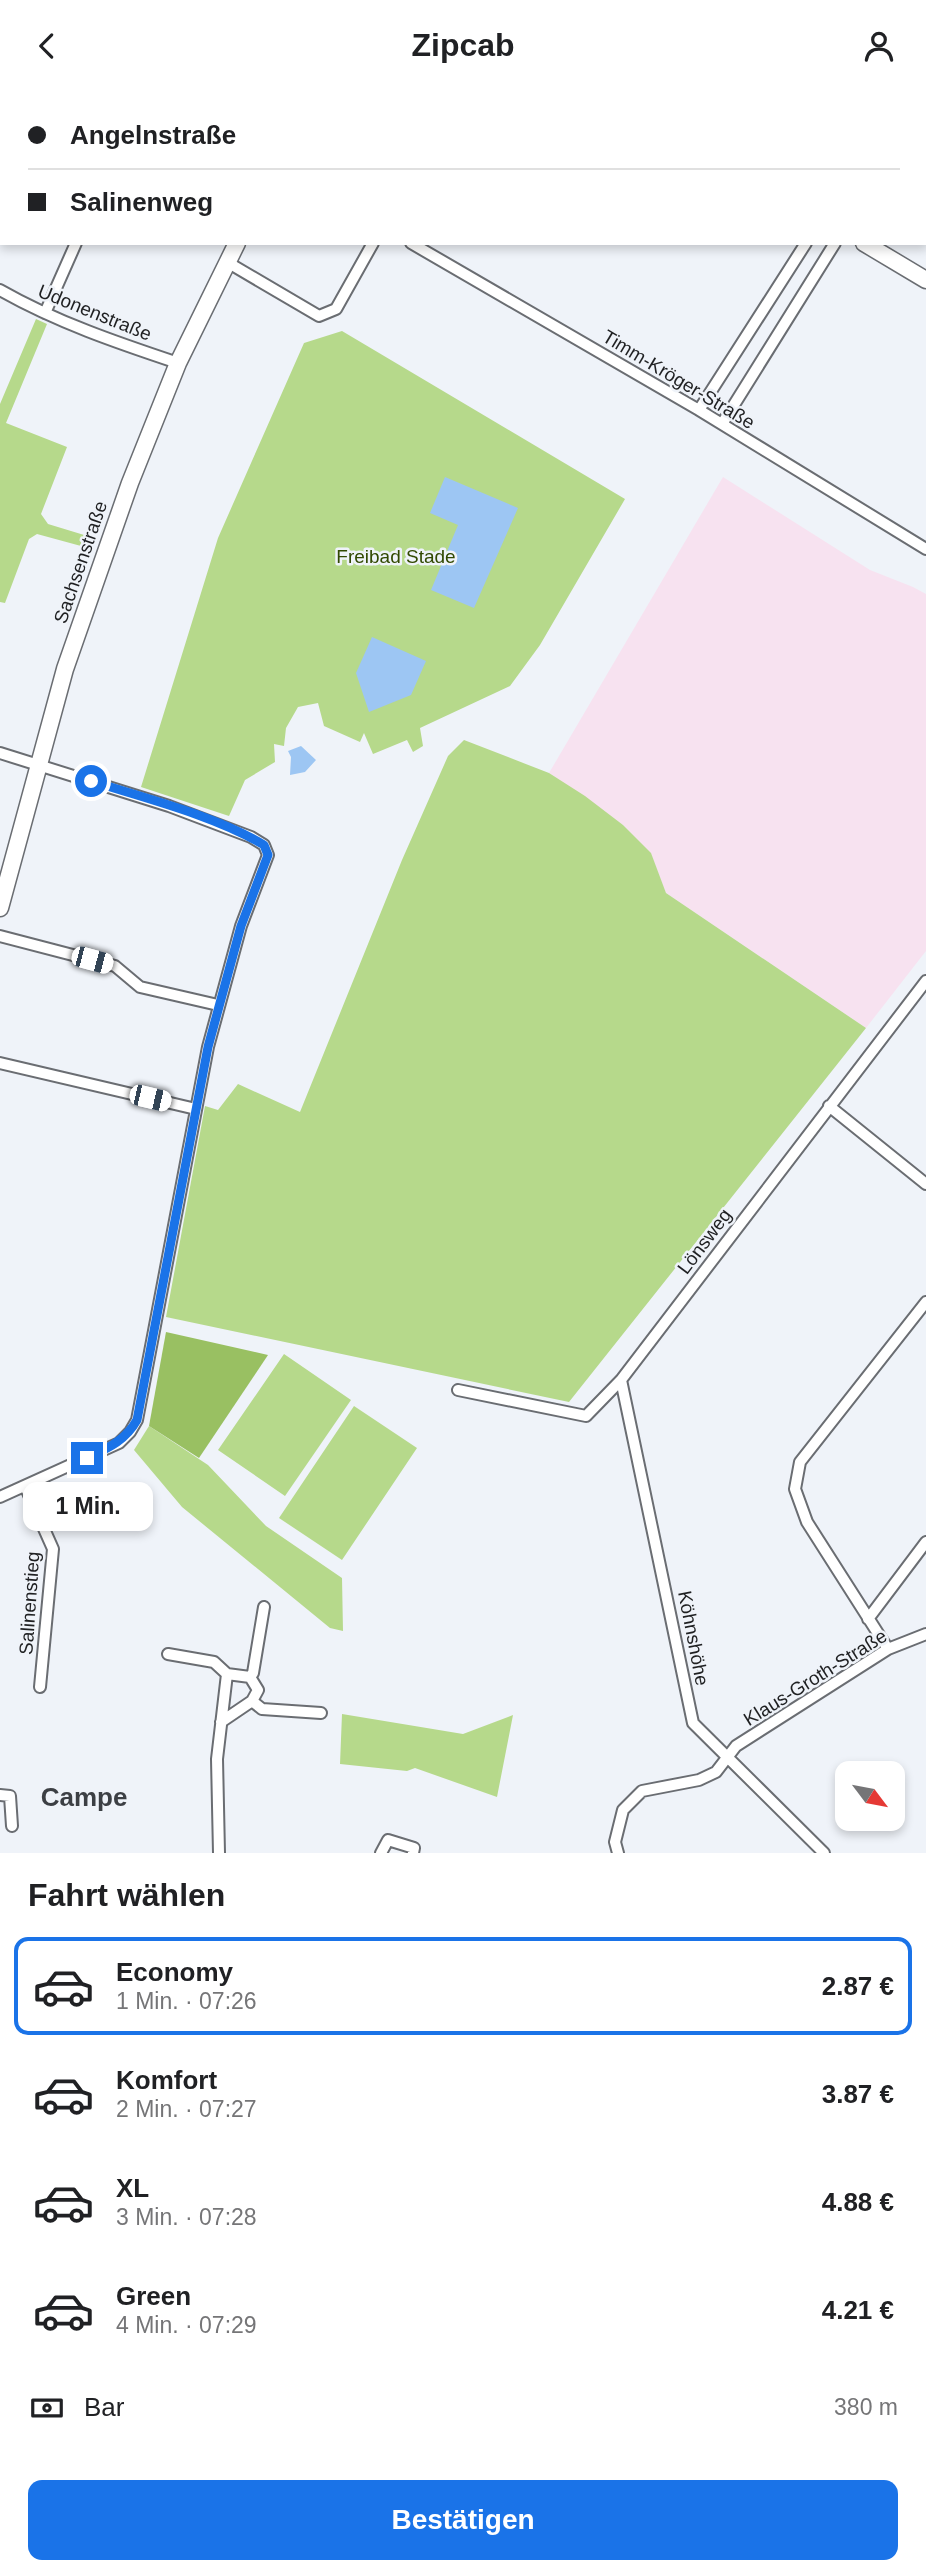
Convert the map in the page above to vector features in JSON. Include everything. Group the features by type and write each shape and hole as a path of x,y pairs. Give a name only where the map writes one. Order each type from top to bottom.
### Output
{"street":[{"path":"45,313 75,245"},
{"name":"Sachsenstraße","path":"0,908 65,669 134,472 178,363 236,245"},
{"path":"228,262 319,316 337,309 372,245"},
{"name":"Timm-Kröger-Straße","path":"414,245 722,424 926,549"},
{"path":"699,411 805,245"},
{"path":"722,424 834,245"},
{"path":"866,245 926,280"},
{"name":"Udonenstraße","path":"0,290 45,313 178,363"},
{"path":"0,753 169,806 251,837 264,845 268,855 241,926 218,1005 137,1420 119,1443 0,1497"},
{"path":"0,936 115,965 140,987 218,1005"},
{"name":"Lönsweg","path":"458,1389 586,1416 621,1380 926,981"},
{"path":"0,1063 196,1109"},
{"path":"829,1105 926,1184"},
{"path":"888,1649 807,1522 795,1489 800,1462 926,1302"},
{"name":"Köhnshöhe","path":"621,1380 693,1723 824,1853"},
{"name":"Salinenstieg","path":"25,1486 53,1549 40,1687"},
{"path":"868,1619 926,1542"},
{"path":"250,1677 253,1673 264,1607"},
{"name":"Klaus-Groth-Straße","path":"618,1853 615,1842 623,1810 642,1791 699,1780 716,1772 736,1747 888,1649 926,1634"},
{"path":"168,1654 214,1662 227,1674 250,1677"},
{"path":"219,1853 217,1759 227,1674"},
{"path":"221,1722 252,1701 258,1691 250,1677"},
{"path":"252,1701 262,1709 321,1713"},
{"path":"0,1795 10,1796 12,1826"},
{"path":"381,1853 388,1840 414,1848 413,1853"}],"shaded area":[{"path":"723,477 870,570 926,594 926,951 866,1028 666,893 651,854 623,825 549,773"}],"green space":[{"path":"36,319 47,324 6,423 67,447 41,514 48,524 94,538 92,549 37,534 29,539 5,603 0,602 0,404"},
{"name":"Freibad Stade","path":"342,331 625,499 540,645 510,686 420,728 423,746 413,752 407,740 373,754 364,733 360,742 324,726 318,703 298,707 286,728 284,746 274,744 275,762 245,780 229,816 141,787 218,538 304,343"},
{"path":"464,740 549,773 585,796 623,825 651,853 666,893 866,1028 569,1402 166,1317 205,1106 218,1110 238,1084 300,1112 402,860 448,756"},
{"path":"166,1332 268,1355 199,1458 149,1426"},
{"path":"284,1354 351,1400 285,1496 218,1450"},
{"path":"354,1406 417,1448 342,1560 279,1518"},
{"path":"149,1426 208,1465 266,1526 342,1578 343,1631 330,1628 182,1507 134,1450"},
{"path":"342,1714 463,1734 513,1715 497,1797 415,1768 407,1771 340,1764"}],"water":[{"path":"445,477 518,508 474,608 431,590 458,525 430,513"},
{"path":"372,637 426,661 411,695 369,712 356,673"},
{"path":"301,746 316,760 305,772 290,775 291,757 288,751"}],"district":[{"name":"Campe","path":"84,1797"}],"route":[{"path":"87,1458 119,1443 137,1420 208,1047 241,926 268,855 264,845 251,837 169,806 91,781"}]}
